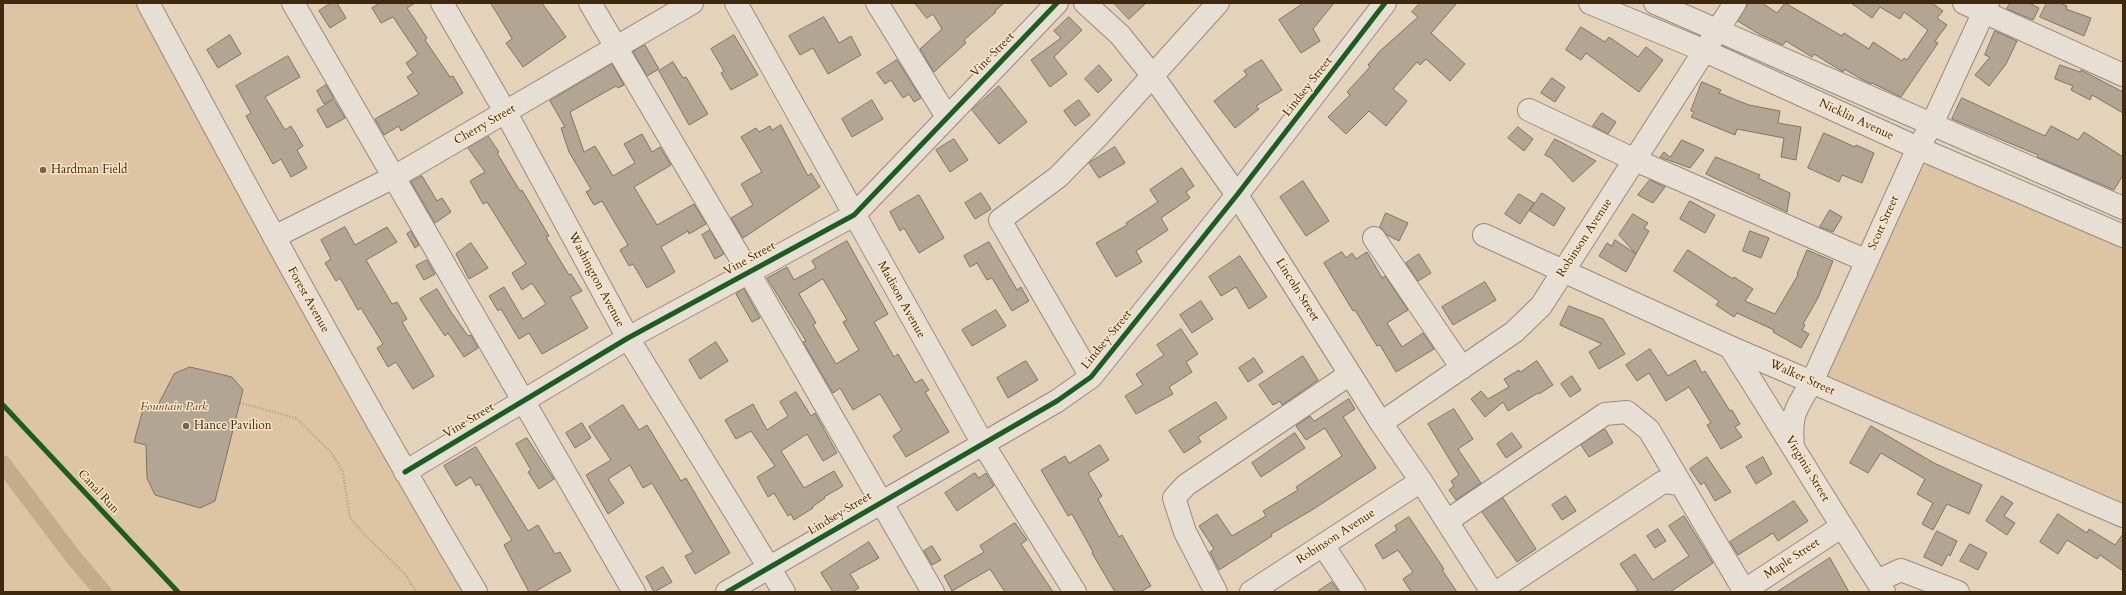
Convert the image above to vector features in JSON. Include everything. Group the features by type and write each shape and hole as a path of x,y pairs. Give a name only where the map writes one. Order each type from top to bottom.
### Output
{"street":[{"name":"Forest Avenue","path":"148,3 274,237 405,472 476,592"},
{"path":"293,3 634,592"},
{"name":"Washington Avenue","path":"442,3 506,113 628,338 784,592"},
{"path":"590,3 615,48 748,271 933,592"},
{"name":"Cherry Street","path":"274,237 394,177 506,113 692,3"},
{"name":"Madison Avenue","path":"736,3 982,444 1075,592"},
{"name":"Vine Street","path":"405,472 628,338 854,214 1057,3"},
{"name":"Lincoln Street","path":"1085,3 1120,35 1152,74 1237,195 1381,423 1492,592"},
{"path":"1091,377 1000,220 1058,177 1100,134 1152,74 1218,3"},
{"name":"Lindsey Street","path":"727,592 880,502 1057,402 1091,377 1237,195 1385,3"},
{"name":"Nicklin Avenue","path":"1590,3 1705,51 1918,148 2123,236"},
{"path":"1655,3 2123,208"},
{"name":"Robinson Avenue","path":"1381,423 1514,332 1541,306 1735,3"},
{"path":"1964,3 1986,7 2123,75"},
{"name":"Scott Street","path":"1793,446 1791,425 1795,410 1812,382 1918,148 1932,124 1986,7"},
{"path":"888,8 947,117"},
{"path":"1529,110 1635,160 1867,261"},
{"name":"Walker Street","path":"1484,236 1730,347 2123,516"},
{"path":"1374,238 1462,368"},
{"name":"Virginia Street","path":"1730,347 1793,446 1841,527 1880,586"},
{"path":"1216,592 1185,532 1174,498 1186,485 1350,374"},
{"path":"1446,521 1605,414 1626,412 1648,430 1744,592"},
{"name":"Robinson Avenue","path":"1251,592 1421,482"},
{"path":"1497,592 1663,482 1681,484"},
{"name":"Maple Street","path":"1744,592 1841,527"},
{"path":"1323,545 1354,592"},
{"path":"1880,586 1901,570 1958,592"}],"path":[{"path":"240,403 296,418 331,452 343,472 350,518 364,534 406,575 416,592"}],"green space":[{"name":"Fountain Park","path":"3,3 148,3 476,592 3,592"},
{"path":"1918,148 2123,236 2123,516 1812,382"}],"building":[{"path":"331,3 337,3 346,18 330,28 319,11"},
{"path":"381,3 415,3 407,8 427,38 425,40 450,77 453,76 463,93 401,131 399,126 384,135 375,119 419,94 407,77 413,73 406,63 418,54 393,17 381,23 372,8"},
{"path":"491,3 542,3 566,37 523,67 506,43 512,39"},
{"path":"915,3 1004,3 964,40 966,43 934,72 920,49 942,29 933,14 927,18"},
{"path":"1114,3 1146,3 1129,19"},
{"path":"1304,3 1334,3 1313,29 1320,41 1301,53 1279,20"},
{"path":"1420,3 1457,3 1431,33 1465,64 1450,81 1426,59 1420,65 1417,62 1393,89 1407,101 1386,126 1369,111 1346,134 1328,117 1350,95 1347,92 1370,67 1368,65 1380,51 1418,17 1412,12"},
{"path":"1749,3 1762,3 1777,13 1785,3 1842,36 1844,33 1869,49 1873,42 1902,61 1904,58 1907,60 1928,30 1904,12 1900,19 1880,7 1872,18 1851,3 1932,3 1943,11 1937,18 1947,25 1935,41 1938,43 1901,97 1872,83 1871,84 1844,69 1843,72 1814,54 1812,57 1786,41 1783,45 1759,34 1738,21"},
{"path":"2010,3 2029,3 2039,8 2033,20 2007,9"},
{"path":"2047,3 2060,3 2067,6 2066,9 2091,18 2084,36 2040,17"},
{"path":"824,17 839,43 851,36 861,55 828,74 813,48 800,55 789,36"},
{"path":"1069,17 1082,30 1054,57 1067,74 1050,87 1031,60 1061,38 1054,31"},
{"path":"1581,27 1605,42 1609,37 1638,57 1646,47 1663,60 1639,92 1586,53 1581,60 1566,50"},
{"path":"1995,31 2017,41 2006,64 1989,86 1975,75 1990,57 1985,55"},
{"path":"230,35 241,54 218,68 207,50"},
{"path":"734,35 758,75 731,90 721,73 724,71 711,49"},
{"path":"645,45 659,69 647,76 633,52"},
{"path":"288,56 300,77 265,97 285,130 291,126 303,146 297,150 307,168 291,177 281,159 273,164 246,116 251,113 236,86"},
{"path":"897,60 921,98 914,102 909,94 903,98 891,80 885,84 877,73"},
{"path":"1262,60 1282,90 1256,106 1259,109 1235,128 1214,101 1247,75 1244,71"},
{"path":"673,62 683,78 686,77 708,114 689,125 659,71"},
{"path":"612,64 624,85 618,88 616,86 570,112 584,152 595,146 613,176 635,163 624,144 642,134 652,152 660,147 671,165 634,187 657,225 694,204 706,224 689,234 688,231 661,247 675,272 647,288 633,264 629,266 620,250 628,245 602,201 594,205 586,192 591,189 569,152 561,128 565,127 550,101"},
{"path":"1099,65 1112,80 1098,93 1085,79"},
{"path":"2060,65 2080,72 2081,70 2123,92 2123,113 2092,95 2090,100 2071,90 2073,86 2055,79"},
{"path":"1552,78 1565,87 1555,102 1541,93"},
{"path":"1702,82 1721,90 1719,93 1749,105 1780,111 1778,123 1801,127 1796,160 1781,157 1784,138 1737,129 1735,135 1691,117 1694,112 1691,111"},
{"path":"326,85 334,98 324,104 317,91"},
{"path":"999,86 1027,122 999,144 972,110"},
{"path":"1962,98 2045,136 2051,126 2078,140 2084,132 2123,157 2123,175 2114,190 2037,157 2038,155 1952,119"},
{"path":"334,100 345,118 327,128 317,110"},
{"path":"872,100 883,119 852,137 842,119"},
{"path":"1079,100 1090,115 1075,126 1064,111"},
{"path":"1602,113 1616,122 1608,134 1593,126"},
{"path":"781,125 808,176 811,173 820,187 743,238 731,218 753,205 741,184 762,172 741,137 756,128 759,132 770,126 772,130"},
{"path":"1518,127 1533,139 1524,151 1508,138"},
{"path":"1824,133 1855,147 1856,145 1874,153 1862,183 1842,175 1839,182 1808,168"},
{"path":"488,136 499,152 497,153 520,191 522,190 549,236 546,237 569,275 571,274 582,291 570,297 588,328 542,354 529,333 519,339 501,309 498,311 489,296 504,287 523,319 546,304 532,283 522,290 512,273 526,264 487,202 483,204 470,181 485,172 468,148"},
{"path":"954,139 968,160 950,172 936,150"},
{"path":"1555,139 1596,161 1573,182 1551,158 1545,155"},
{"path":"1682,140 1704,150 1690,168 1660,157 1664,152 1670,157"},
{"path":"1115,147 1125,163 1099,178 1089,163"},
{"path":"1716,157 1760,175 1758,178 1790,193 1787,212 1706,174"},
{"path":"1182,168 1194,186 1186,192 1190,198 1161,218 1168,230 1136,251 1142,262 1116,277 1096,243 1127,225 1126,223 1158,202 1150,190"},
{"path":"422,176 437,201 442,198 451,212 435,223 411,182"},
{"path":"1650,180 1665,187 1653,203 1638,195"},
{"path":"1303,181 1329,221 1306,236 1280,197"},
{"path":"981,193 991,209 975,219 965,203"},
{"path":"1542,193 1565,208 1554,226 1530,211"},
{"path":"1519,194 1534,203 1520,224 1505,214"},
{"path":"919,195 944,238 919,253 904,228 900,231 890,212"},
{"path":"1690,201 1715,215 1705,233 1680,219"},
{"path":"1830,210 1842,217 1833,232 1820,227"},
{"path":"1386,213 1408,223 1399,241 1387,235 1380,227"},
{"path":"1633,214 1648,223 1644,228 1649,231 1636,254 1619,235"},
{"path":"345,227 355,245 387,227 397,242 366,260 392,304 397,302 407,319 402,322 434,376 413,389 396,362 388,367 377,348 383,344 361,308 358,310 340,278 336,281 325,263 331,259 321,240"},
{"path":"710,230 724,254 715,259 702,235"},
{"path":"411,231 419,245 415,248 407,234"},
{"path":"1750,231 1769,238 1761,258 1743,251"},
{"path":"1615,240 1636,254 1626,272 1599,256 1607,243 1612,246"},
{"path":"847,241 888,314 874,322 894,357 898,354 915,383 922,379 929,390 925,392 949,432 906,457 893,436 902,430 880,394 853,410 840,388 833,393 803,342 806,341 767,278 787,267 794,280 816,268 812,261","holes":["823,279 847,320 843,322 859,350 836,364 813,325 816,323 799,294"]},
{"path":"989,242 1017,290 1021,287 1029,301 1012,311 992,278 987,280 977,263 970,267 964,256"},
{"path":"471,243 488,268 469,279 456,254"},
{"path":"1688,250 1733,279 1734,277 1753,289 1745,301 1775,314 1798,275 1797,274 1807,250 1833,261 1818,298 1803,324 1805,325 1802,330 1809,334 1801,348 1773,332 1774,330 1737,313 1734,317 1716,305 1719,301 1674,271"},
{"path":"1342,252 1346,258 1352,253 1356,259 1367,252 1382,278 1385,276 1408,310 1387,323 1402,347 1423,333 1434,349 1396,372 1380,345 1377,346 1355,310 1353,311 1324,263"},
{"path":"1419,254 1431,273 1418,281 1406,263"},
{"path":"1240,256 1267,297 1249,309 1236,287 1221,296 1209,277"},
{"path":"427,260 435,274 424,280 416,266"},
{"path":"1485,282 1496,300 1453,325 1442,307"},
{"path":"437,289 468,336 471,335 478,348 464,357 448,333 445,336 420,299"},
{"path":"744,289 760,318 752,322 736,294"},
{"path":"1201,301 1213,319 1192,333 1180,315"},
{"path":"1569,306 1603,319 1625,354 1599,369 1589,352 1602,344 1560,325"},
{"path":"996,310 1006,326 972,346 962,330"},
{"path":"1181,329 1198,354 1186,362 1192,372 1169,387 1173,394 1136,414 1125,396 1143,385 1136,374 1164,355 1157,345"},
{"path":"716,342 728,361 700,379 689,360"},
{"path":"1650,349 1668,376 1695,360 1702,373 1705,371 1730,411 1732,410 1740,424 1735,427 1742,437 1721,449 1707,425 1711,423 1689,387 1666,401 1649,373 1637,381 1626,365"},
{"path":"1303,356 1318,380 1282,405 1280,401 1273,405 1259,385"},
{"path":"1254,358 1263,372 1248,382 1239,368"},
{"path":"1026,361 1038,380 1008,398 997,378"},
{"path":"1537,361 1553,385 1508,411 1503,402 1485,417 1471,399 1481,391 1488,399 1509,387 1504,379 1519,370 1520,372"},
{"name":"Hance Pavilion","path":"190,367 232,377 243,390 215,501 200,508 155,495 147,478 146,445 134,442 144,406 156,409 174,374"},
{"path":"1572,376 1581,390 1570,397 1561,384"},
{"path":"796,392 811,416 815,413 837,453 823,461 807,434 781,451 804,488 834,471 843,486 824,497 825,498 812,507 813,508 794,520 791,514 788,516 774,493 768,497 757,477 775,466 751,431 736,439 725,420 753,404 767,430 788,416 780,402"},
{"path":"1349,399 1355,409 1343,417 1376,468 1312,510 1271,534 1272,536 1219,570 1210,552 1214,549 1199,526 1217,514 1232,536 1266,516 1263,511 1298,490 1296,487 1342,456 1325,428 1306,440 1296,426 1310,416 1314,421"},
{"path":"1216,402 1227,418 1198,437 1201,442 1184,453 1169,431"},
{"path":"623,405 639,430 647,425 681,481 686,478 730,553 695,574 685,556 693,552 652,483 643,488 630,465 608,479 624,503 608,514 586,475 611,460 589,427"},
{"path":"1454,409 1473,439 1458,449 1481,483 1456,500 1449,490 1454,486 1451,481 1459,475 1428,424"},
{"path":"582,423 591,438 575,448 566,433"},
{"path":"1871,426 1934,463 1982,485 1969,514 1947,504 1933,530 1922,524 1933,503 1917,494 1925,479 1881,453 1868,473 1850,463"},
{"path":"1605,429 1613,443 1589,457 1581,445"},
{"path":"1295,433 1305,448 1261,477 1252,463"},
{"path":"1512,433 1522,447 1506,458 1497,444"},
{"path":"527,438 554,479 539,489 528,472 531,470 516,444"},
{"path":"1100,445 1109,460 1088,473 1102,496 1098,499 1119,537 1122,535 1151,586 1140,592 1115,592 1092,553 1093,552 1072,514 1068,516 1041,470 1065,456 1069,463"},
{"path":"476,447 528,531 538,525 555,554 560,552 571,571 534,592 529,592 504,545 512,540 479,484 476,486 471,477 456,486 444,466"},
{"path":"1707,457 1731,492 1715,501 1704,482 1701,485 1690,469"},
{"path":"1763,457 1772,474 1756,484 1746,467"},
{"path":"975,473 979,478 986,473 994,486 957,511 945,493"},
{"path":"1566,496 1576,511 1562,520 1552,505"},
{"path":"2002,496 2013,503 2004,516 2015,523 2007,535 1986,521"},
{"path":"1503,498 1536,549 1517,562 1482,512"},
{"path":"1794,501 1808,521 1778,541 1773,533 1738,555 1730,542"},
{"path":"2058,514 2087,533 2089,529 2115,545 2123,534 2123,571 2100,555 2097,559 2067,540 2058,554 2040,542"},
{"path":"1684,516 1713,563 1670,592 1635,592 1638,590 1620,564 1635,554 1653,580 1689,556 1669,526"},
{"path":"1409,517 1444,569 1442,570 1457,592 1411,592 1403,579 1413,572 1398,550 1383,559 1375,545 1397,530 1395,526"},
{"path":"1015,523 1027,540 1021,544 1053,592 1005,592 990,569 952,591 944,576 984,552 980,546"},
{"path":"1658,529 1666,541 1655,548 1647,536"},
{"path":"1937,531 1957,541 1950,556 1948,554 1942,566 1924,557"},
{"path":"869,542 879,558 850,574 859,588 852,592 833,592 821,573"},
{"path":"1970,544 1987,553 1978,570 1960,561"},
{"path":"932,546 941,560 932,565 924,551"},
{"path":"1830,558 1849,592 1777,592"},
{"path":"663,567 672,582 654,592 646,577"},
{"path":"1332,582 1339,592 1317,592"}],"waterway":[{"path":"3,464 74,558 103,592"}],"cycle path":[{"path":"405,472 628,338 854,215 1057,3"},
{"path":"727,592 1057,401 1091,377 1237,195 1385,3"},
{"name":"Canal Run","path":"3,405 178,592"}],"place":[{"name":"Hardman Field","path":"43,170"},
{"name":"Hance Pavilion","path":"186,426"}]}
